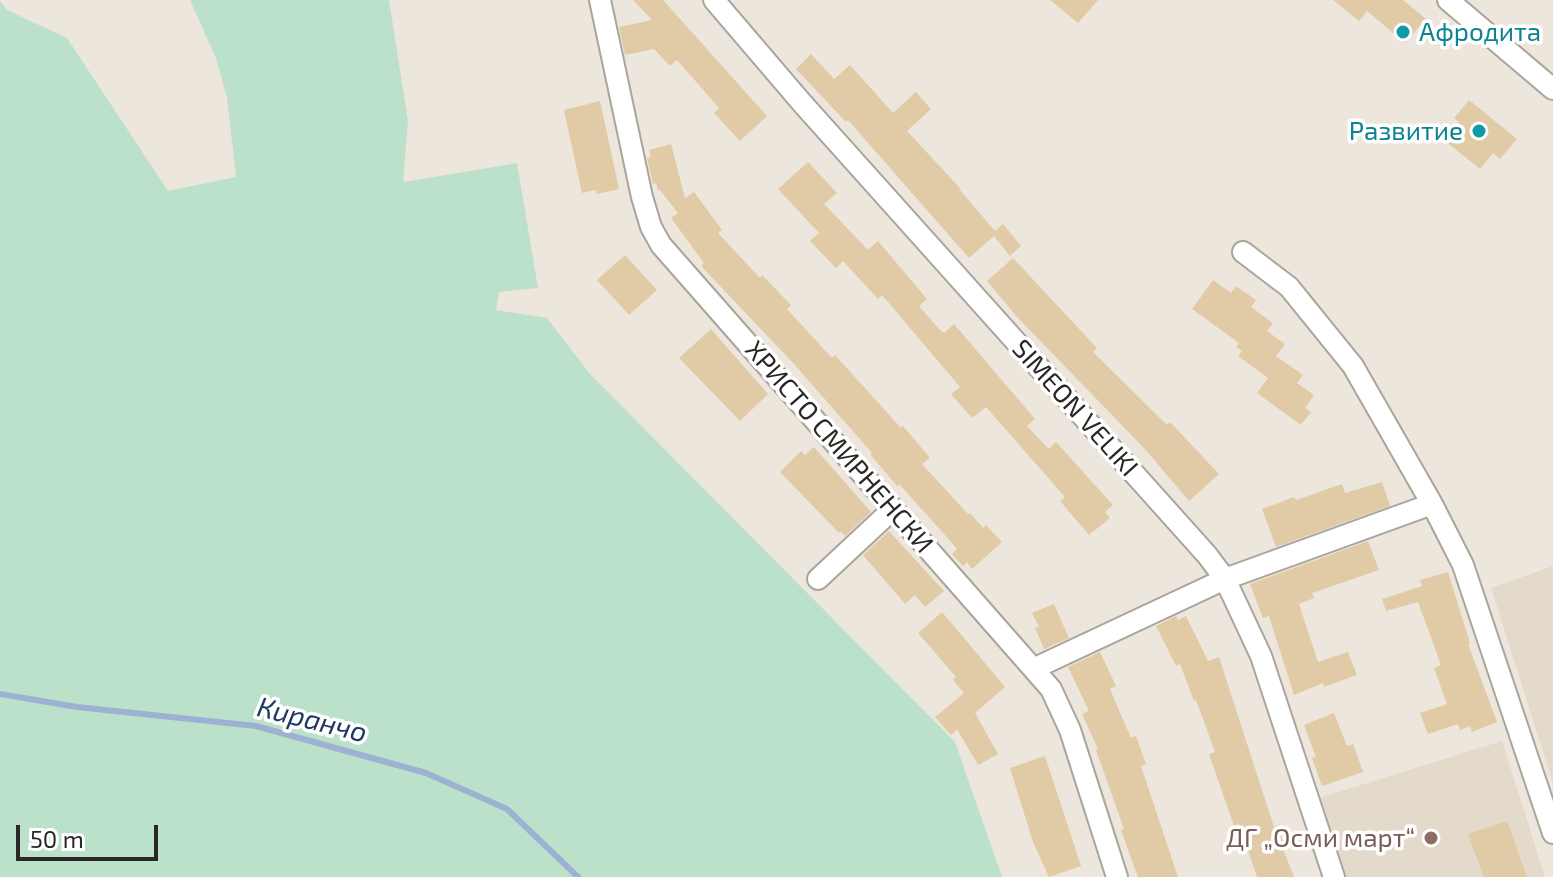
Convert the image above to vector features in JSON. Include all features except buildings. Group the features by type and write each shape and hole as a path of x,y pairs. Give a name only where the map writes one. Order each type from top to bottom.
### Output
{"street":[{"name":"ХРИСТО СМИРНЕНСКИ","path":"600,0 642,197 651,227 661,245 1051,689 1063,712 1117,877"},
{"name":"SIMEON VELIKI","path":"714,0 1225,579 1261,656 1334,877"},
{"path":"1448,0 1553,89"},
{"path":"1243,252 1289,287 1353,366 1432,504 1463,565 1553,833"},
{"path":"1035,668 1225,579 1432,504"},
{"path":"818,579 893,509"}],"shaded area":[{"path":"1553,566 1553,783 1491,588"},
{"name":"ДГ „Осми март“","path":"1502,741 1545,877 1343,877 1316,799"}],"green space":[{"path":"190,0 389,0 408,121 403,182 517,163 538,288 499,292 496,310 547,318 590,374 955,742 1002,877 0,877 0,1 7,10 67,38 168,191 236,177 227,98 216,58"}],"waterway":[{"name":"Киранчо","path":"0,694 77,707 256,726 426,773 507,809 578,877"}],"place":[{"name":"Афродита","path":"1403,32"},
{"name":"Развитие","path":"1479,131"},
{"name":"ДГ „Осми март“","path":"1431,838"}]}
